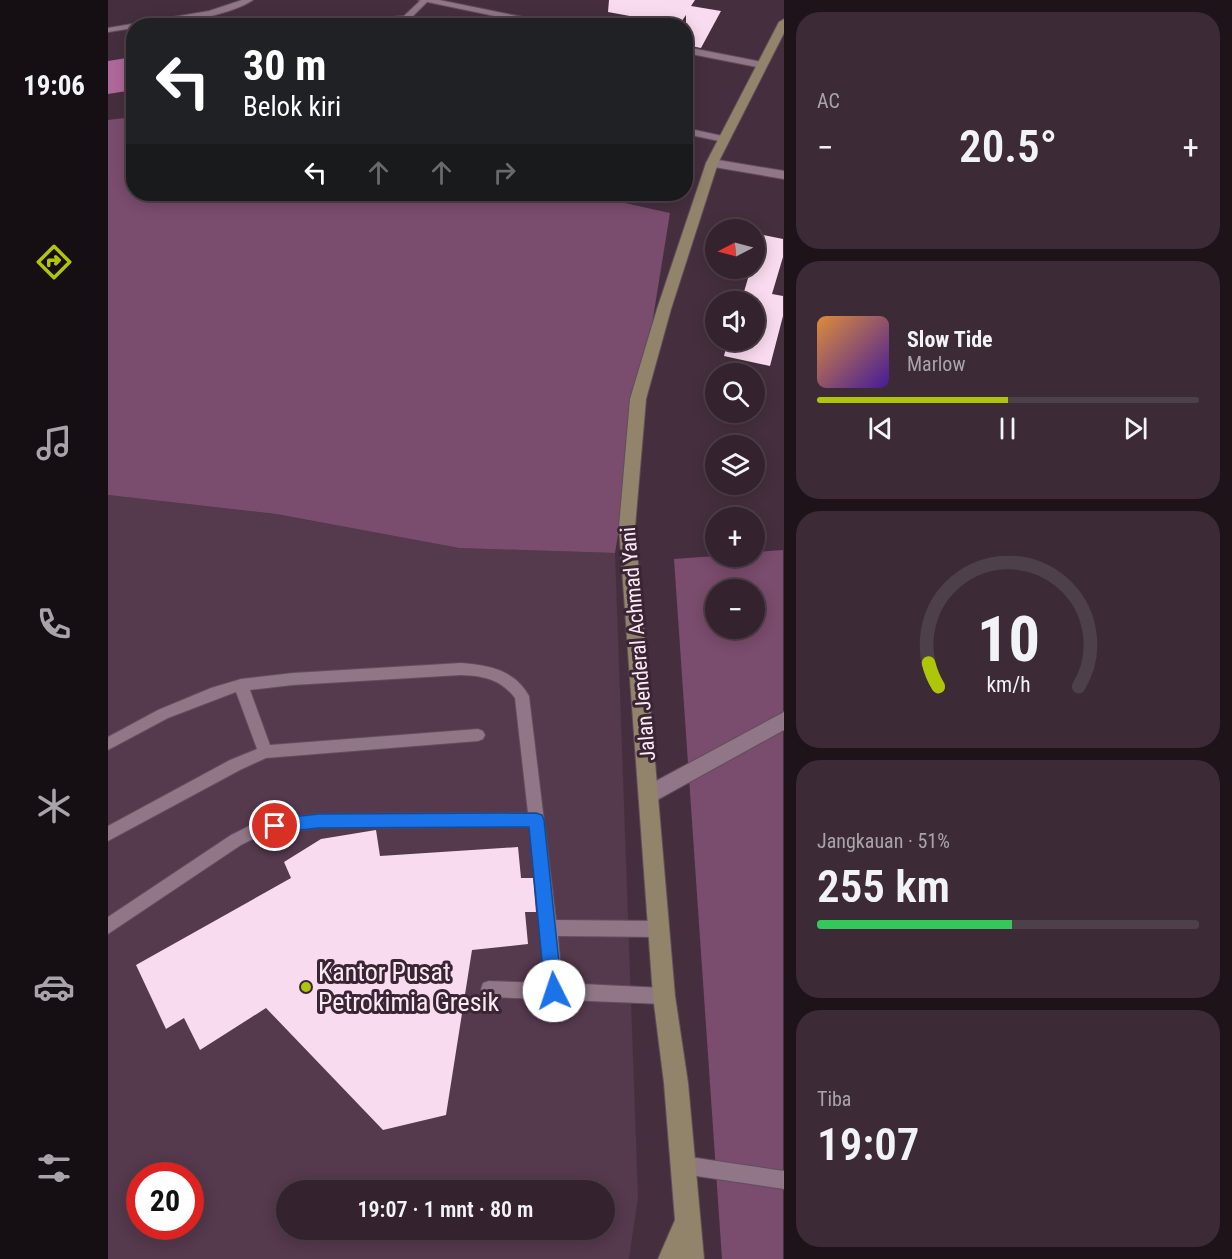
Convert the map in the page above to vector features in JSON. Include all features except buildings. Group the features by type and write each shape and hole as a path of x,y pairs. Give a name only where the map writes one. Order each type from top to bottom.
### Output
{"main road":[{"name":"Jalan Jenderal Achmad Yani","path":"691,1259 664,996 650,794 627,527 638,399 664,309 712,163 762,65 780,37 783,22"},
{"name":"Jalan Jenderal Achmad Yani","path":"671,1259 688,1220"}],"street":[{"path":"424,0 503,18"},
{"path":"693,51 762,65"},
{"path":"712,163 783,175"},
{"path":"650,794 783,720"}],"lane":[{"path":"181,18 210,13 249,0"},
{"path":"392,18 407,18 424,0"},
{"path":"108,30 126,27"},
{"path":"693,132 724,139"},
{"path":"108,744 163,714 216,692 241,686 293,679 437,670 492,671 510,680 522,696 549,928 554,991"},
{"path":"241,686 265,752"},
{"path":"108,834 235,765 265,752 478,735"},
{"path":"108,926 236,840 259,828 318,821 536,820"},
{"path":"549,928 660,929"},
{"path":"489,989 664,996"},
{"path":"683,1165 783,1180"}],"shaded area":[{"path":"126,58 126,91 108,94 108,61"},
{"path":"126,118 126,201 616,201 670,213 615,553 459,548 276,514 108,495 108,120"},
{"path":"108,495 275,514 459,548 615,553 638,1197 629,1259 108,1259"},
{"path":"783,550 783,1259 722,1259 674,559 705,557 705,567 765,567 765,551"}],"place":[{"name":"Kantor Pusat Petrokimia Gresik","path":"306,987"}],"route":[{"path":"275,826 318,821 536,820 554,991"}]}
